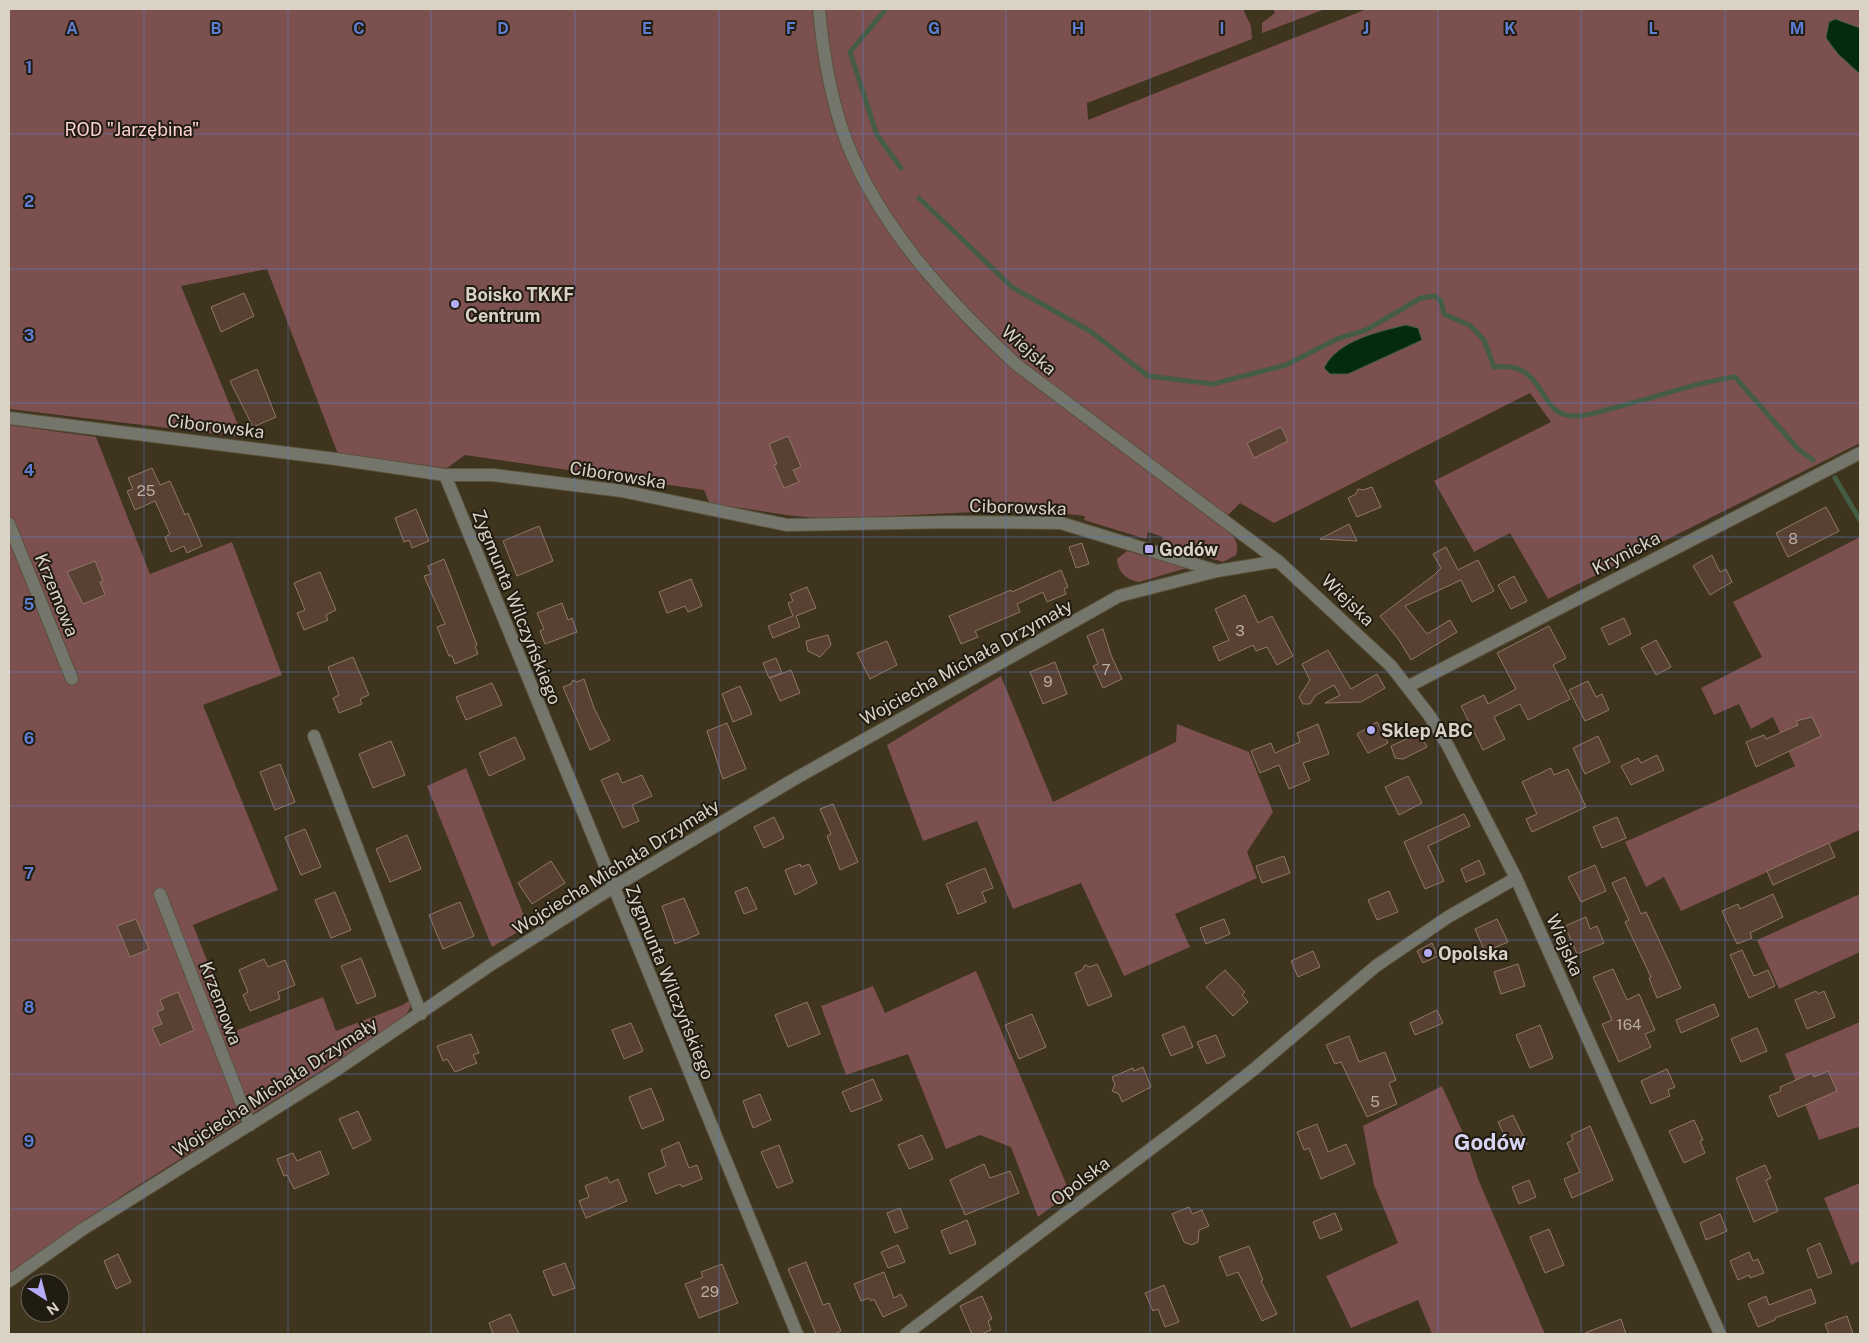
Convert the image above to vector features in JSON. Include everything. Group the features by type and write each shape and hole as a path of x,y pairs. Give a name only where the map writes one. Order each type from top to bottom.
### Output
{"street":[{"name":"Wiejska","path":"819,9 825,57 847,142 876,199 922,264 989,340 1017,365 1278,561 1349,625 1409,686 1448,746 1516,878 1720,1334"},
{"name":"Ciborowska","path":"9,418 336,459 445,475 492,475 622,491 787,525 953,522 1061,523 1217,570"},
{"name":"Krynicka","path":"1409,686 1860,453"},
{"name":"Zygmunta Wilczyńskiego","path":"445,475 612,888 797,1334"},
{"name":"Krzemowa","path":"9,524 72,679"},
{"name":"Wojciecha Michała Drzymały","path":"9,1281 84,1229 250,1125 421,1014 492,964 612,888 791,781 1119,596 1217,570 1278,561"},
{"path":"314,736 421,1014"},
{"name":"Opolska","path":"906,1334 1193,1117 1253,1070 1376,966 1448,917 1516,878"},
{"name":"Krzemowa","path":"160,894 250,1125"}],"green space":[{"name":"ROD \"Jarzębina\"","path":"9,9 1243,9 1251,26 1252,39 1087,103 1088,120 1367,9 1860,9 1860,443 1548,599 1510,533 1474,552 1434,481 1551,422 1530,393 1274,523 1240,503 1219,524 1234,537 1237,545 1236,555 1223,562 1161,544 1163,537 1148,532 1146,539 1084,520 1085,516 1054,513 991,512 835,518 803,517 710,504 704,490 465,455 447,468 338,454 267,269 181,286 243,437 9,409"},
{"path":"1273,9 1325,9 1262,33 1262,23 1275,13"},
{"path":"9,425 96,437 150,574 232,542 282,675 203,705 278,890 193,925 235,1031 323,997 336,1031 403,1005 410,1000 411,1006 406,1015 394,1025 126,1193 9,1273"},
{"path":"1860,537 1860,830 1681,911 1664,877 1646,887 1625,842 1795,766 1773,717 1751,729 1739,704 1714,715 1701,688 1762,657 1733,602"},
{"path":"1127,551 1187,568 1139,582 1135,581 1127,578 1119,568 1117,559"},
{"path":"1001,676 1053,802 1176,742 1177,724 1249,752 1273,812 1247,852 1257,878 1175,914 1190,947 1124,976 1081,883 1013,909 977,821 923,841 887,745"},
{"path":"466,768 528,926 492,947 427,786"},
{"path":"1860,894 1860,952 1779,989 1757,940"},
{"path":"976,971 1070,1193 1038,1217 1011,1147 980,1135 946,1149 908,1054 846,1075 821,1006 873,986 885,1013"},
{"path":"1860,1022 1860,1131 1858,1127 1819,1140 1785,1054"},
{"path":"1442,1086 1464,1135 1478,1179 1545,1334 1432,1334 1418,1300 1351,1328 1326,1276 1398,1243 1374,1185 1363,1126"},
{"path":"1860,1183 1860,1261 1851,1265 1824,1198"}],"shaded area":[{"path":"1835,19 1860,28 1860,74 1838,54 1826,38 1829,22"},
{"path":"1406,325 1418,328 1422,340 1348,374 1330,374 1324,368 1330,358 1349,344 1371,334"}],"building":[{"path":"244,293 254,316 221,332 211,307"},
{"path":"257,369 276,417 253,427 230,381"},
{"path":"1281,427 1288,441 1254,458 1247,443"},
{"path":"788,436 801,467 793,470 799,482 784,488 774,465 777,464 769,444"},
{"path":"152,468 160,485 170,481 185,515 188,513 202,546 187,553 184,546 171,552 165,537 170,534 155,501 135,510 127,491 133,489 128,478"},
{"path":"1372,487 1381,507 1357,517 1348,498 1356,494 1358,489 1363,490"},
{"path":"1826,507 1839,531 1788,557 1776,533"},
{"path":"416,509 429,541 412,548 409,540 404,542 395,518"},
{"path":"1349,524 1357,541 1320,539"},
{"path":"539,526 553,561 517,576 503,541"},
{"path":"1082,543 1089,564 1076,568 1069,547"},
{"path":"1446,547 1458,570 1478,560 1494,591 1472,602 1461,580 1405,606 1427,634 1450,620 1457,632 1411,660 1399,640 1380,616 1441,568 1433,554"},
{"path":"1712,555 1720,572 1726,569 1732,582 1710,595 1693,566"},
{"path":"444,559 477,645 475,646 478,654 455,664 452,656 449,656 437,627 445,624 424,576 431,574 428,566"},
{"path":"95,561 103,581 100,582 105,595 83,604 67,572"},
{"path":"1061,570 1068,587 1064,589 1066,594 1047,602 1043,592 1017,604 1020,612 975,631 978,637 961,644 949,616 1011,590 1012,592"},
{"path":"320,572 336,610 326,615 328,620 304,630 297,613 305,610 294,583"},
{"path":"1514,576 1527,601 1511,609 1498,585"},
{"path":"691,579 702,606 688,612 685,606 667,613 659,592"},
{"path":"807,587 816,608 796,616 800,627 773,638 768,626 793,616 788,603 793,601 790,594"},
{"path":"1245,595 1258,623 1272,616 1293,656 1277,665 1267,647 1256,651 1253,645 1219,661 1213,647 1229,640 1215,609"},
{"path":"562,603 568,620 572,618 577,632 545,644 540,631 544,629 537,613"},
{"path":"1624,618 1631,634 1609,645 1601,628"},
{"path":"1549,626 1566,658 1553,665 1570,699 1528,720 1520,704 1494,717 1505,739 1483,750 1461,706 1484,695 1488,704 1516,689 1497,653"},
{"path":"1103,629 1111,655 1122,679 1103,688 1093,666 1098,664 1087,636"},
{"path":"828,635 831,645 820,657 808,651 806,641"},
{"path":"1656,640 1671,667 1656,675 1641,648"},
{"path":"887,641 897,665 870,679 857,653"},
{"path":"1328,650 1351,689 1377,674 1385,688 1361,702 1325,703 1340,695 1334,685 1316,695 1310,704 1303,704 1299,697 1310,680 1302,664"},
{"path":"353,657 369,695 360,699 362,704 339,713 333,698 339,695 328,667"},
{"path":"776,658 782,673 769,678 763,663"},
{"path":"1055,662 1067,694 1043,704 1030,672"},
{"path":"791,670 800,693 780,701 770,678"},
{"path":"584,679 594,708 610,740 590,750 563,687 571,684 573,680 577,682"},
{"path":"1588,681 1596,697 1602,694 1609,710 1585,721 1569,690"},
{"path":"492,683 502,705 466,720 456,697"},
{"path":"740,686 752,714 733,722 722,694"},
{"path":"1812,717 1821,736 1756,767 1746,742 1764,735 1766,739 1798,725 1796,721"},
{"path":"1377,722 1388,743 1368,753 1357,734"},
{"path":"727,723 746,769 723,779 707,731"},
{"path":"1318,724 1329,754 1303,763 1310,780 1289,789 1279,765 1260,773 1251,751 1271,743 1275,753 1300,742 1297,733"},
{"path":"1420,733 1427,747 1403,759 1395,758 1391,746"},
{"path":"1598,736 1610,762 1585,774 1573,748"},
{"path":"515,737 525,759 489,776 479,753"},
{"path":"391,741 405,775 373,788 359,754"},
{"path":"1657,755 1664,770 1631,785 1621,766 1638,758 1641,763"},
{"path":"280,764 295,802 275,810 260,772"},
{"path":"1551,768 1554,775 1568,769 1586,807 1532,832 1526,819 1537,814 1522,782"},
{"path":"618,773 622,783 642,775 652,796 632,805 639,821 623,828 601,780"},
{"path":"1408,776 1422,803 1399,815 1385,787"},
{"path":"833,804 858,862 840,870 827,836 831,834 820,809"},
{"path":"1464,814 1470,826 1428,846 1444,881 1425,889 1404,842"},
{"path":"774,817 784,838 764,848 754,827"},
{"path":"1617,817 1626,838 1602,848 1593,827"},
{"path":"305,829 321,867 301,875 285,837"},
{"path":"407,835 421,869 390,882 376,849"},
{"path":"1829,843 1835,857 1773,885 1767,871"},
{"path":"1284,856 1290,873 1262,883 1256,866"},
{"path":"1479,860 1485,874 1466,882 1461,869"},
{"path":"551,861 565,883 532,904 518,883"},
{"path":"800,864 801,867 809,864 817,883 795,895 785,870"},
{"path":"1595,865 1606,891 1581,902 1568,877"},
{"path":"985,868 993,888 982,892 986,902 958,914 946,884"},
{"path":"1625,877 1641,914 1646,912 1681,988 1657,998 1649,978 1651,977 1625,922 1629,920 1612,883"},
{"path":"747,887 757,909 744,914 735,892"},
{"path":"1389,891 1398,912 1377,920 1368,900"},
{"path":"335,892 351,930 331,938 315,900"},
{"path":"1773,894 1783,917 1750,933 1752,938 1737,944 1722,911 1738,904 1740,909"},
{"path":"684,898 699,934 675,944 662,906"},
{"path":"460,902 474,936 443,949 429,915"},
{"path":"1586,917 1590,929 1597,926 1604,943 1577,954 1565,926"},
{"path":"136,919 149,949 130,957 117,926"},
{"path":"1224,919 1230,934 1206,944 1200,928"},
{"path":"1497,919 1508,942 1485,952 1475,929"},
{"name":"Opolska","path":"1432,943 1438,956 1423,963 1417,951"},
{"path":"1742,950 1754,976 1768,970 1775,986 1749,998 1730,955"},
{"path":"1313,951 1320,967 1298,977 1291,961"},
{"path":"361,958 376,996 357,1004 341,966"},
{"path":"264,959 268,967 285,960 295,985 278,992 280,999 250,1011 243,995 248,992 239,970"},
{"path":"1097,964 1112,996 1088,1006 1075,973 1082,970 1085,965 1090,967"},
{"path":"1518,964 1525,986 1501,994 1494,972"},
{"path":"1613,969 1627,1000 1639,994 1655,1030 1645,1034 1651,1047 1619,1062 1602,1024 1612,1020 1593,977"},
{"path":"1225,970 1245,992 1242,995 1248,1002 1233,1016 1206,987"},
{"path":"1816,991 1818,994 1824,991 1835,1017 1807,1029 1795,1000"},
{"path":"178,992 194,1030 160,1045 152,1028 162,1024 157,1012 164,1009 160,1000"},
{"path":"807,1002 820,1034 788,1047 775,1015"},
{"path":"1714,1004 1719,1016 1681,1033 1676,1020"},
{"path":"1437,1010 1443,1023 1415,1035 1410,1023"},
{"path":"1032,1014 1046,1047 1019,1059 1005,1025"},
{"path":"631,1023 643,1051 624,1059 612,1030"},
{"path":"1540,1025 1553,1058 1530,1068 1516,1035"},
{"path":"1184,1026 1193,1047 1171,1056 1162,1035"},
{"path":"1757,1028 1767,1051 1741,1062 1731,1039"},
{"path":"471,1034 479,1053 473,1055 477,1063 455,1072 447,1059 443,1061 437,1046"},
{"path":"1216,1035 1225,1056 1207,1064 1197,1042"},
{"path":"1349,1036 1359,1062 1385,1052 1396,1080 1389,1083 1397,1104 1367,1117 1341,1062 1335,1064 1326,1045"},
{"path":"1143,1067 1151,1087 1122,1102 1119,1094 1112,1091 1115,1085 1112,1077 1133,1068 1134,1071"},
{"path":"1667,1069 1675,1087 1668,1090 1670,1096 1651,1104 1641,1081"},
{"path":"1828,1071 1837,1091 1778,1117 1769,1096 1781,1091 1780,1087 1812,1073 1814,1077"},
{"path":"873,1079 882,1100 851,1112 842,1092"},
{"path":"651,1088 664,1120 642,1129 629,1097"},
{"path":"760,1094 771,1120 753,1128 743,1101"},
{"path":"358,1111 371,1140 353,1149 339,1119"},
{"path":"1513,1115 1527,1144 1512,1151 1498,1122"},
{"path":"1694,1120 1703,1140 1700,1141 1705,1153 1684,1163 1669,1131"},
{"path":"1317,1124 1328,1152 1346,1144 1355,1164 1321,1179 1309,1148 1304,1150 1297,1132"},
{"path":"1590,1126 1613,1180 1572,1198 1564,1179 1580,1172 1567,1143 1573,1140 1571,1135"},
{"path":"922,1135 933,1159 909,1169 898,1145"},
{"path":"679,1142 689,1168 697,1165 702,1179 682,1187 680,1184 656,1194 648,1174 666,1166 661,1150"},
{"path":"779,1145 793,1182 777,1188 761,1152"},
{"path":"320,1151 329,1174 294,1189 287,1175 284,1176 277,1159 293,1153 297,1161"},
{"path":"984,1164 990,1178 1010,1171 1019,1193 965,1215 950,1180"},
{"path":"1765,1165 1771,1178 1766,1180 1778,1211 1754,1222 1736,1178"},
{"path":"607,1177 610,1183 618,1179 627,1201 586,1218 579,1201 589,1197 585,1186"},
{"path":"1529,1180 1536,1197 1519,1204 1512,1187"},
{"path":"1189,1207 1192,1214 1202,1210 1209,1226 1199,1230 1198,1242 1191,1245 1184,1242 1172,1214"},
{"path":"900,1208 908,1228 895,1233 887,1213"},
{"path":"1335,1213 1342,1230 1320,1239 1313,1222"},
{"path":"1720,1214 1727,1231 1706,1240 1700,1223"},
{"path":"967,1220 976,1244 950,1254 941,1231"},
{"path":"1549,1229 1564,1265 1545,1273 1530,1237"},
{"path":"1820,1243 1832,1273 1818,1278 1807,1249"},
{"path":"898,1245 905,1262 888,1268 881,1252"},
{"path":"1249,1246 1263,1280 1261,1281 1277,1314 1262,1321 1238,1272 1227,1276 1219,1257"},
{"path":"1749,1252 1753,1261 1758,1259 1764,1273 1750,1278 1749,1275 1738,1280 1730,1261"},
{"path":"118,1254 131,1282 116,1289 104,1261"},
{"path":"806,1262 823,1305 829,1303 841,1331 834,1334 816,1334 788,1269"},
{"path":"565,1263 575,1288 553,1296 543,1271"},
{"path":"722,1264 738,1303 699,1318 685,1284 703,1277 701,1272"},
{"path":"884,1272 894,1298 901,1294 907,1306 883,1317 874,1299 871,1301 869,1298 861,1301 854,1284"},
{"path":"1164,1285 1179,1322 1165,1327 1158,1309 1153,1311 1145,1293"},
{"path":"1811,1289 1816,1303 1775,1318 1775,1320 1758,1327 1748,1304 1766,1296 1769,1305"},
{"path":"982,1296 992,1319 988,1321 991,1330 981,1334 972,1334 960,1306"},
{"path":"510,1314 519,1334 493,1334 489,1323"},
{"path":"1847,1316 1853,1334 1829,1334 1825,1324"},
{"path":"1621,1319 1626,1334 1585,1334 1585,1333"}],"waterway":[{"path":"886,9 850,52 877,135 901,168"},
{"path":"919,198 1012,287 1090,331 1148,376 1213,384 1286,365 1337,339 1366,330 1421,298 1435,296 1441,301 1444,314 1471,326 1484,340 1494,367 1511,367 1523,371 1532,379 1552,407 1560,413 1572,416 1589,415 1692,386 1735,377 1798,449 1813,460"},
{"path":"1835,478 1860,520"}],"place":[{"name":"Boisko TKKF Centrum","path":"455,304"},
{"name":"Godów","path":"1149,549"},
{"name":"Sklep ABC","path":"1371,730"},
{"name":"Opolska","path":"1428,953"}],"district":[{"name":"Godów","path":"1490,1142"}]}
